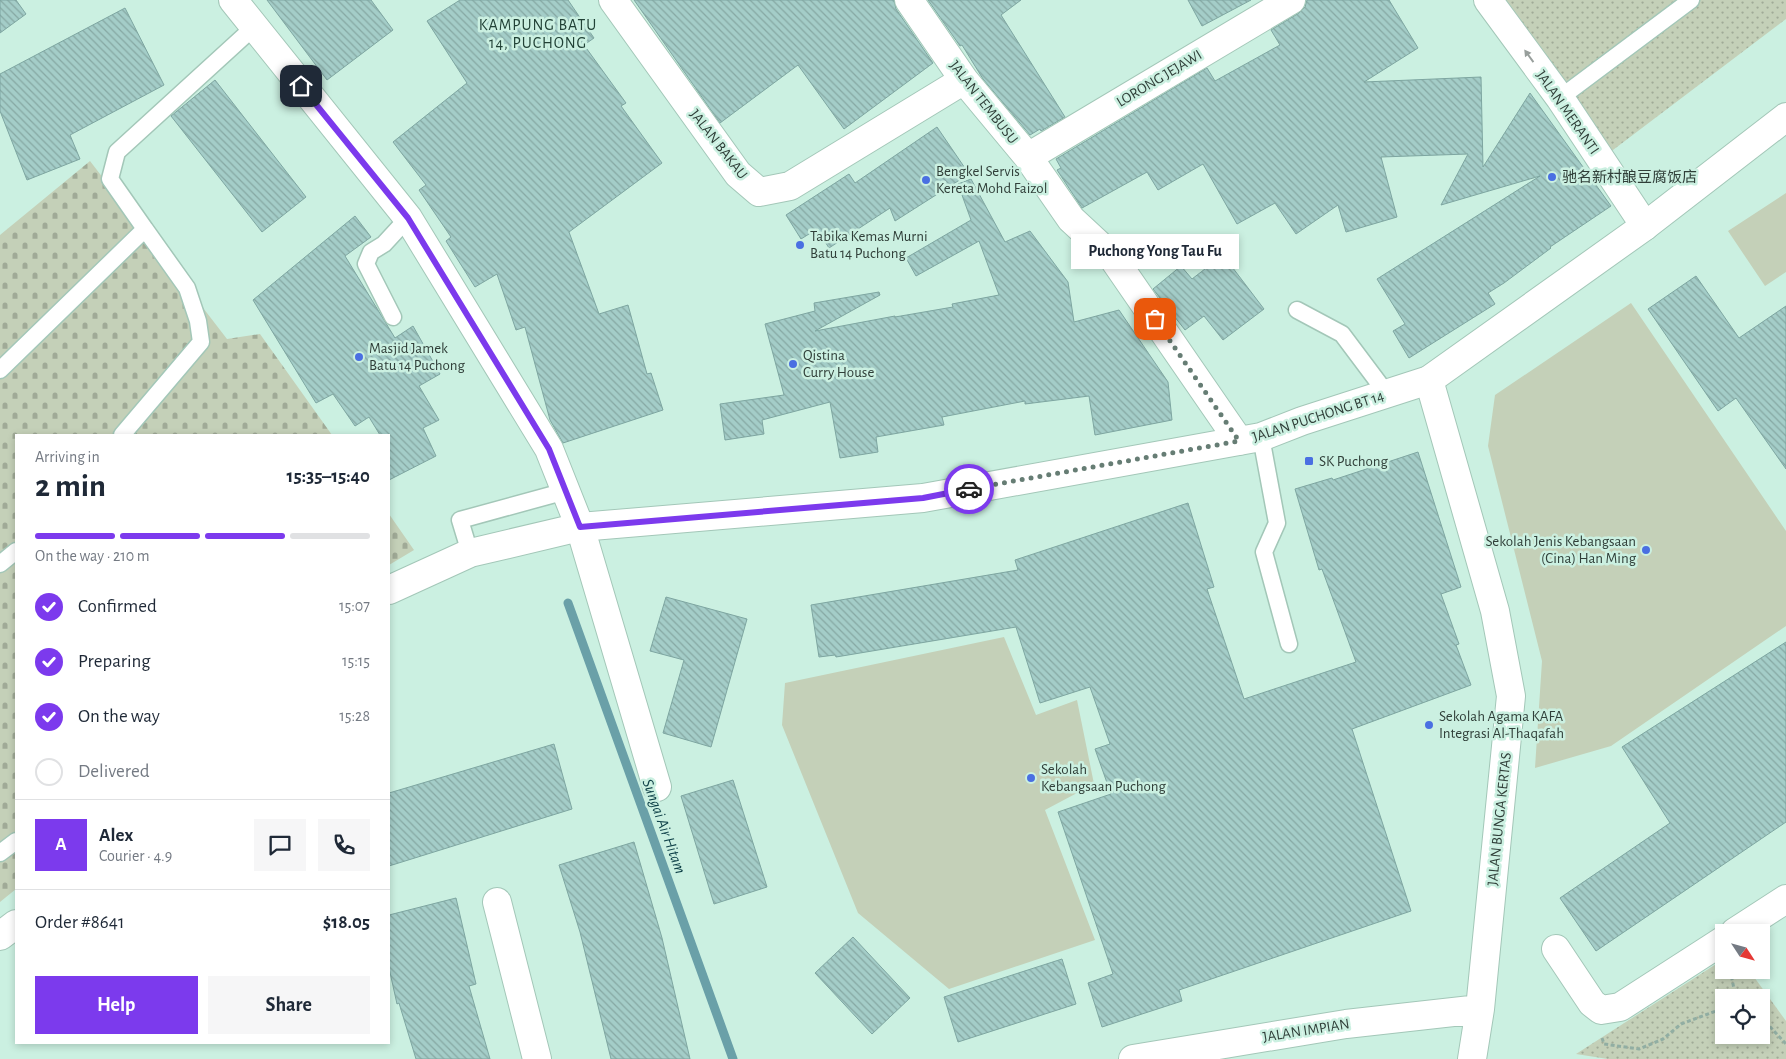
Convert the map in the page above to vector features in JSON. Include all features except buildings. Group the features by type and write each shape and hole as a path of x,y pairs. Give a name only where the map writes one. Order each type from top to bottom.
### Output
{"street":[{"path":"233,0 408,218 549,449 580,527 657,787"},
{"name":"JALAN BAKAU","path":"613,0 738,174 759,192 790,186 964,80"},
{"name":"JALAN TEMBUSU","path":"909,0 964,80 1028,157 1071,219 1113,258 1250,439"},
{"name":"LORONG JEJAWI","path":"1028,157 1291,0"},
{"name":"JALAN MERANTI","path":"1488,0 1560,98 1645,226"},
{"name":"JALAN PUCHONG BT 14","path":"390,590 470,553 580,527 923,498 1250,439 1429,380 1645,226 1786,117"},
{"name":"JALAN BUNGA KERTAS","path":"1429,380 1495,612 1511,696 1480,1009 1472,1059"},
{"path":"1747,924 1786,899"},
{"path":"497,902 538,1059"},
{"path":"0,936 15,925"},
{"path":"1556,949 1592,1003 1601,1010 1620,1007 1715,946"},
{"name":"JALAN IMPIAN","path":"1133,1059 1346,1024 1480,1009"}],"lane":[{"path":"1560,98 1691,0"},
{"path":"123,434 201,342 198,321 187,288 110,178 117,152 254,27"},
{"path":"393,318 366,264 371,252 384,244 408,218"},
{"path":"0,370 145,229"},
{"path":"1297,310 1342,334 1387,394"},
{"path":"1250,439 1277,523 1264,552 1289,644"},
{"path":"470,553 460,520 566,490"},
{"path":"0,564 15,552"},
{"path":"0,853 15,842"}],"path":[{"path":"1601,1010 1600,1032 1604,1044 1639,1049 1663,1039 1681,1024 1715,1011"},
{"path":"1770,1026 1786,1044"}],"green space":[{"path":"1501,0 1786,0 1786,19 1609,153"},
{"path":"90,161 227,339 260,334 331,434 15,434 15,890 0,902 0,235"},
{"path":"1786,193 1786,272 1765,286 1728,231"},
{"path":"1631,303 1786,531 1786,626 1611,746 1535,768 1542,661 1488,446 1495,395"},
{"path":"390,515 414,550 390,564"},
{"path":"1004,637 1036,715 1077,700 1094,784 1045,810 1095,940 949,989 858,913 782,725 785,683"},
{"path":"1715,965 1715,979 1756,979 1763,989 1715,989 1715,1044 1770,1044 1770,999 1786,1021 1786,1059 1608,1059 1576,1054"}],"waterway":[{"name":"Sungai Air Hitam","path":"568,603 733,1059"}],"way so far":[{"path":"969,489 1239,441 1155,319"}],"place":[{"name":"驰名新村酿豆腐饭店","path":"1552,177"},
{"name":"Bengkel Servis Kereta Mohd Faizol","path":"926,180"},
{"name":"Tabika Kemas Murni Batu 14 Puchong","path":"800,245"},
{"name":"Puchong Yong Tau Fu","path":"1155,319"},
{"name":"Masjid Jamek Batu 14 Puchong","path":"359,357"},
{"name":"Qistina Curry House","path":"793,364"},
{"name":"SK Puchong","path":"1309,461"},
{"name":"Sekolah Jenis Kebangsaan (Cina) Han Ming","path":"1646,550"},
{"name":"Sekolah Agama KAFA Integrasi Al-Thaqafah","path":"1429,725"},
{"name":"Sekolah Kebangsaan Puchong","path":"1031,778"}],"district":[{"name":"KAMPUNG BATU 14, PUCHONG","path":"538,33"}],"route":[{"path":"301,86 408,218 549,449 580,527 923,498 969,489"}]}
